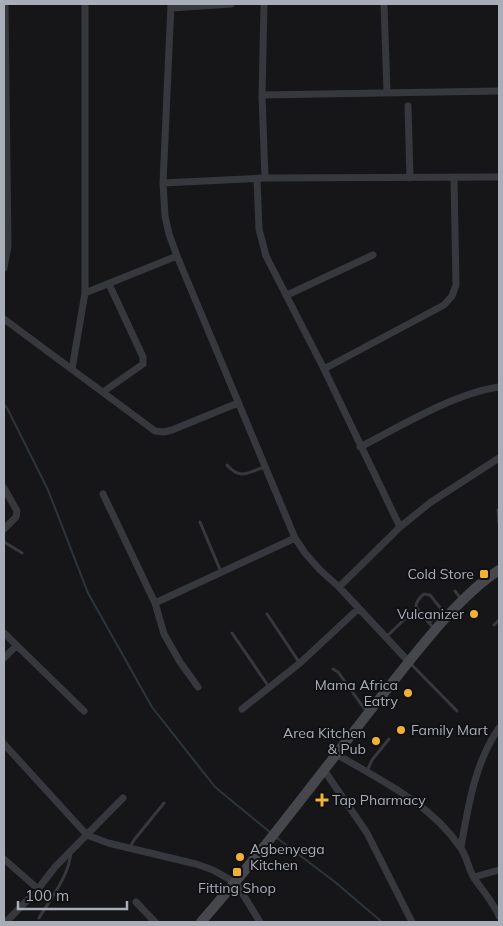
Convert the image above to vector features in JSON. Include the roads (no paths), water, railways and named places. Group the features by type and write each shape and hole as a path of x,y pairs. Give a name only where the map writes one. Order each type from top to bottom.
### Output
{"street":[{"path":"4,268 8,246 5,4"},
{"path":"72,369 85,293 85,4"},
{"path":"231,4 172,6 163,183 165,216 169,234 295,538 305,554 339,587 409,662"},
{"path":"264,4 259,229 262,243 266,256 324,368 360,447 400,527"},
{"path":"384,4 387,93"},
{"path":"262,95 499,91"},
{"path":"408,106 410,178"},
{"path":"163,183 261,179 499,177"},
{"path":"324,368 444,305 452,296 456,285 454,178"},
{"path":"287,295 373,255"},
{"path":"85,293 177,256"},
{"path":"103,392 142,364 143,357 109,284"},
{"path":"4,319 155,431 164,432 172,430 238,403"},
{"path":"360,447 464,396 485,389 499,388"},
{"path":"339,587 400,527 431,502 499,458"},
{"path":"4,488 17,511 16,517 4,528"},
{"path":"103,494 155,603 164,634 180,662 198,687"},
{"path":"155,603 295,538"},
{"path":"201,922 236,883 409,662 433,627 445,614 499,570"},
{"path":"242,709 300,663 358,608"},
{"path":"4,633 84,711"},
{"path":"4,658 16,646"},
{"path":"461,848 470,799 490,741 499,728"},
{"path":"4,744 87,835 108,844 196,864 213,870 236,883 260,922"},
{"path":"336,754 412,799 435,819 461,848 474,877 499,916"},
{"path":"324,770 367,833 412,922"},
{"path":"6,922 38,889 71,849 123,798"},
{"path":"4,859 38,889"},
{"path":"474,877 499,870"},
{"path":"136,902 156,922"}],"lane":[{"path":"227,465 234,474 240,475 265,466"},
{"path":"498,510 499,523"},
{"path":"200,522 221,573"},
{"path":"4,542 22,554"},
{"path":"455,591 463,601"},
{"path":"433,627 416,607 422,595 430,595 445,614"},
{"path":"267,614 300,663"},
{"path":"386,638 409,615"},
{"path":"494,625 499,620"},
{"path":"232,633 270,688"},
{"path":"409,662 457,711"},
{"path":"333,669 338,672 368,713"},
{"path":"366,772 372,760 389,739"},
{"path":"129,849 134,840 164,804"},
{"path":"39,918 66,873 71,849"}],"waterway":[{"path":"4,404 48,490 88,593 152,707 215,787 271,833"},
{"path":"277,838 335,882 382,922"}],"place":[{"name":"Cold Store","path":"484,574"},
{"name":"Vulcanizer","path":"474,614"},
{"name":"Mama Africa Eatry","path":"408,693"},
{"name":"Family Mart","path":"401,730"},
{"name":"Area Kitchen & Pub","path":"376,741"},
{"name":"Tap Pharmacy","path":"322,800"},
{"name":"Agbenyega Kitchen","path":"240,857"},
{"name":"Fitting Shop","path":"237,872"}]}
